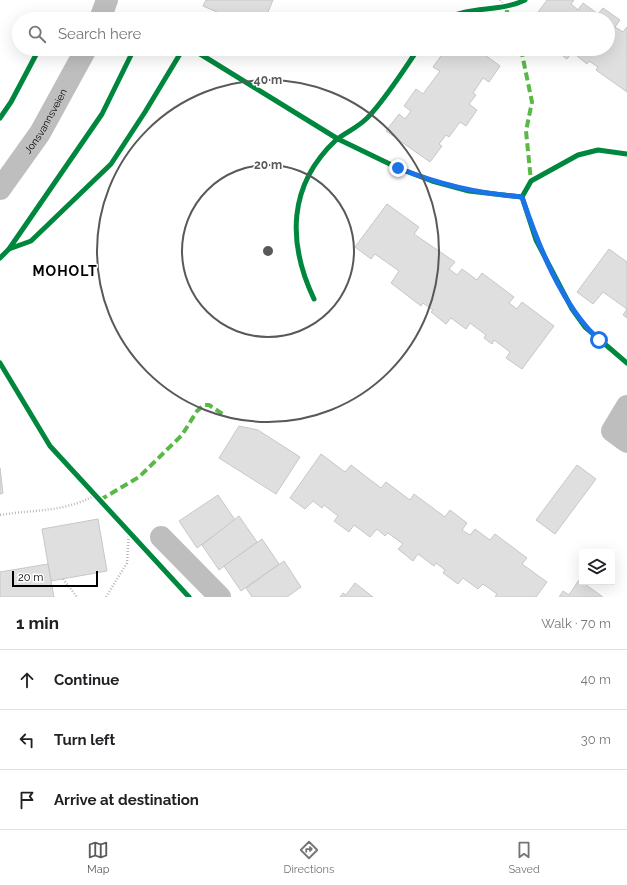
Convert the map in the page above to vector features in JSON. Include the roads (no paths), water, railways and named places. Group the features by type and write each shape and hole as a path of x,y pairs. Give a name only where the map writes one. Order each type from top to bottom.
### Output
{"street":[{"path":"103,12 107,0"},
{"name":"Jonsvannsveien","path":"0,189 40,133 82,56"},
{"path":"627,406 612,431 627,442"},
{"path":"161,537 220,597"}],"district":[{"name":"MOHOLT","path":"65,271"}]}
